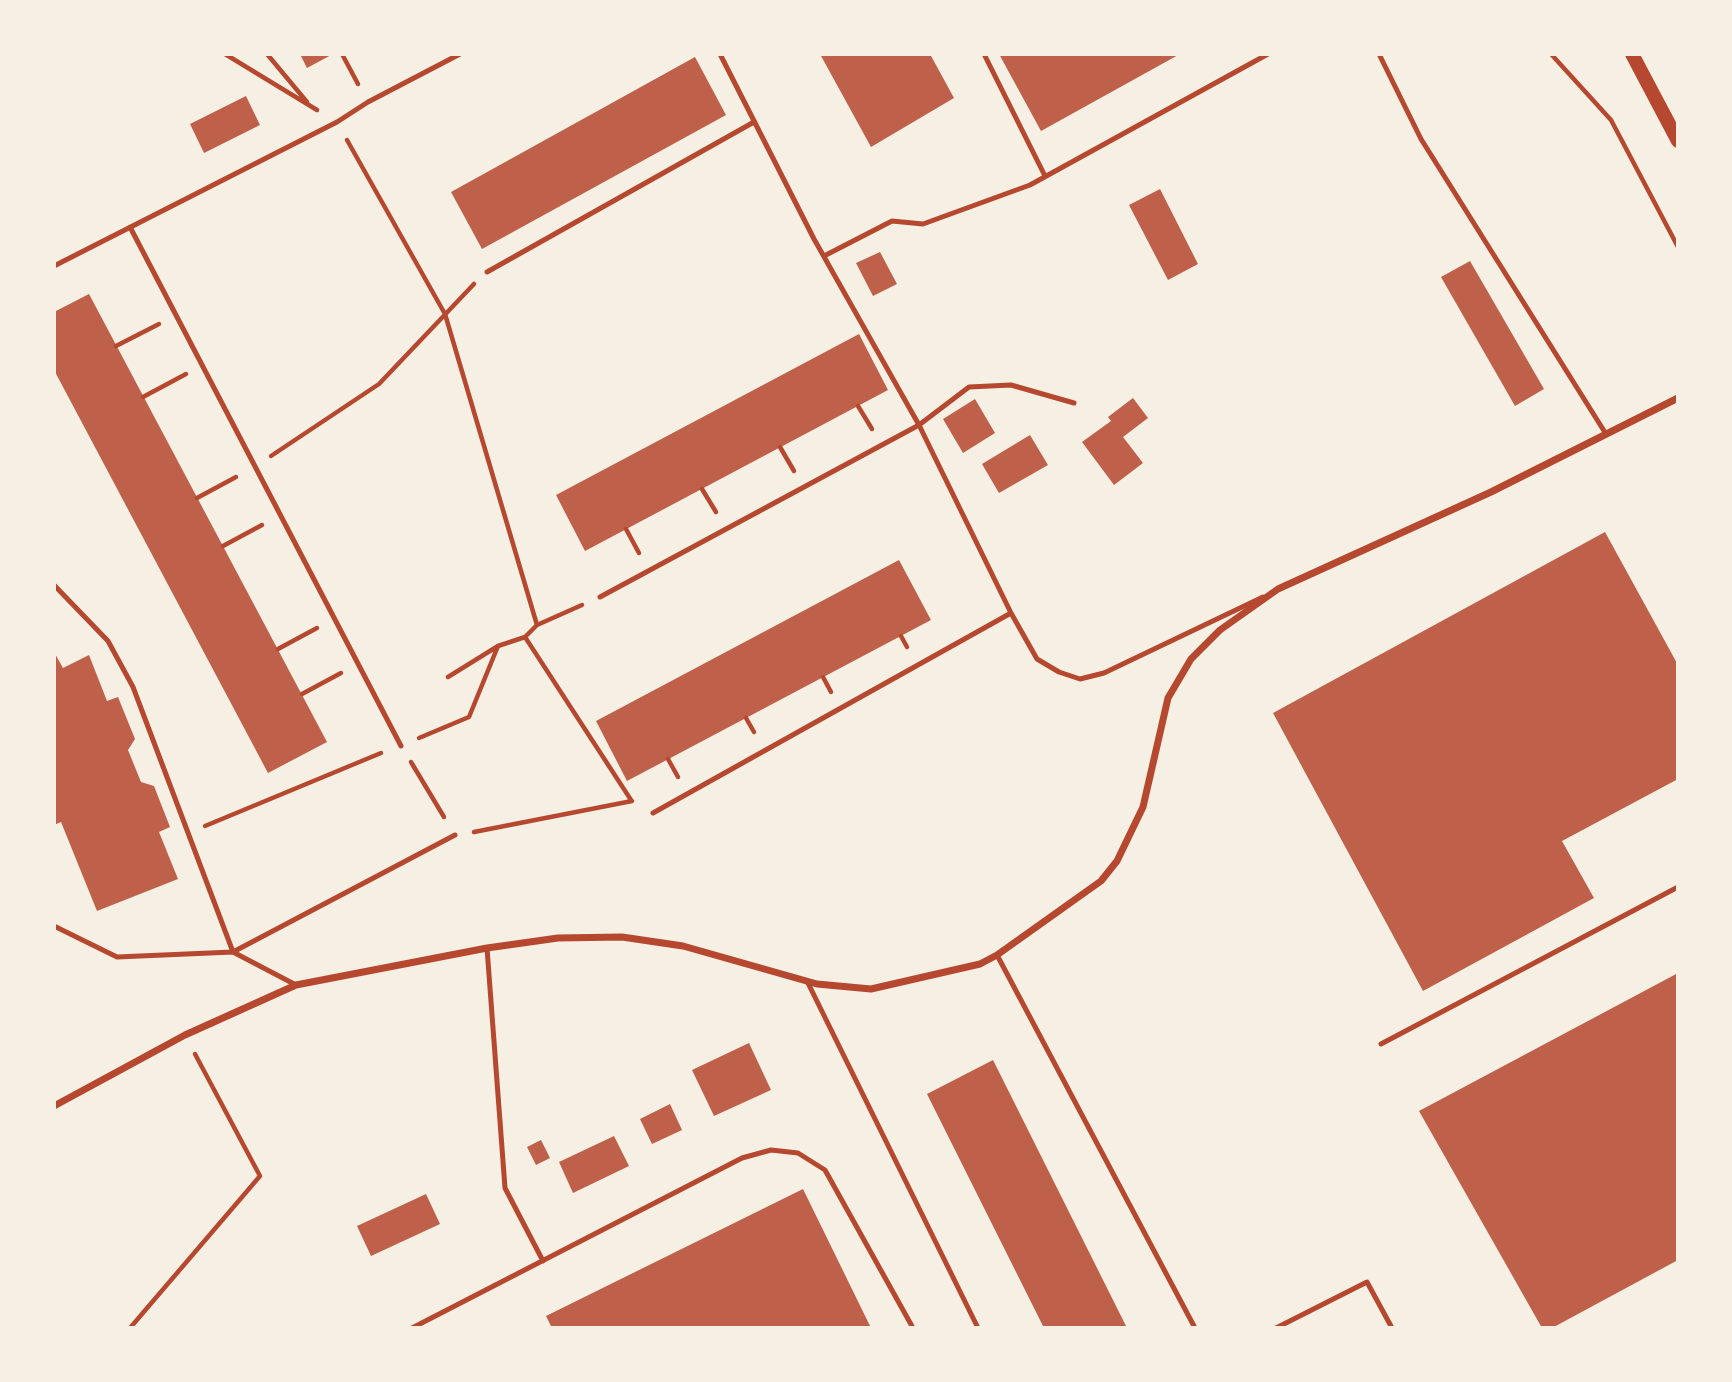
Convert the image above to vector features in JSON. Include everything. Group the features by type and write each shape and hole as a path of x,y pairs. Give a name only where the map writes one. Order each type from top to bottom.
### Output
{"main road":[{"path":"1632,54 1678,141"}],"street":[{"path":"54,1106 185,1035 296,985 487,948 558,938 622,937 684,946 817,984 872,989 980,964 998,955 1101,881 1117,861 1143,807 1168,698 1191,659 1220,630 1278,589 1491,492 1678,398"}],"lane":[{"path":"54,267 337,122 368,102 460,54"},
{"path":"720,54 824,256 919,425 1011,613 1037,659 1059,672 1080,679 1104,673 1278,589"},
{"path":"984,54 1045,176"},
{"path":"824,256 892,221 923,224 1030,185 1268,54"},
{"path":"1379,54 1421,139 1606,434"},
{"path":"487,272 754,122"},
{"path":"130,227 401,746"},
{"path":"600,597 919,425 969,387 1011,385 1074,403"},
{"path":"54,584 108,641 133,687 233,952 296,985"},
{"path":"653,813 1011,613"},
{"path":"54,926 117,957 233,952 455,835"},
{"path":"1381,1044 1678,887"},
{"path":"487,948 505,1188 542,1261"},
{"path":"998,955 1195,1328"},
{"path":"807,981 978,1328"},
{"path":"412,1328 742,1158 772,1150 798,1153 825,1170 913,1328"},
{"path":"1276,1328 1367,1282 1392,1328"}],"path":[{"path":"225,54 337,122 445,314 537,625"},
{"path":"267,54 311,106"},
{"path":"342,54 368,102"},
{"path":"1552,54 1611,120 1678,247"},
{"path":"197,498 256,467 379,384 487,272"},
{"path":"117,346 176,315"},
{"path":"143,397 203,365"},
{"path":"223,546 281,515"},
{"path":"448,677 498,646 525,637 537,625 600,597"},
{"path":"278,649 334,618"},
{"path":"525,637 632,801 653,813"},
{"path":"188,833 470,717 498,646"},
{"path":"302,694 358,663"},
{"path":"401,746 455,835 632,801"},
{"path":"130,1328 260,1176 185,1035"}],"building":[{"path":"300,54 333,54 307,68"},
{"path":"820,54 930,54 954,98 871,147"},
{"path":"999,54 1180,54 1041,131"},
{"path":"695,57 726,115 482,249 451,192"},
{"path":"246,96 260,125 204,153 190,124"},
{"path":"1160,189 1198,264 1168,280 1129,205"},
{"path":"880,252 897,284 873,296 856,263"},
{"path":"1470,261 1544,389 1515,406 1441,277"},
{"path":"89,294 327,742 268,773 54,370 54,312"},
{"path":"859,334 888,390 585,551 556,495"},
{"path":"1133,398 1148,418 1123,437 1143,463 1114,485 1082,442 1111,421 1108,417"},
{"path":"975,399 995,433 963,453 943,419"},
{"path":"1030,435 1048,465 999,493 982,464"},
{"path":"1605,532 1678,665 1678,779 1562,841 1594,898 1423,991 1273,713"},
{"path":"899,560 931,620 627,781 596,721"},
{"path":"54,652 63,668 89,655 107,701 118,697 135,739 128,750 141,782 154,786 170,827 159,832 178,879 97,911 61,822 54,825"},
{"path":"1678,973 1678,1260 1552,1328 1542,1328 1419,1111"},
{"path":"749,1043 771,1090 714,1116 692,1070"},
{"path":"993,1060 1127,1328 1044,1328 927,1094"},
{"path":"670,1104 682,1130 652,1144 640,1119"},
{"path":"614,1136 629,1166 573,1193 559,1162"},
{"path":"541,1140 550,1158 536,1165 527,1147"},
{"path":"803,1189 871,1328 552,1328 546,1316"},
{"path":"426,1194 440,1224 371,1256 357,1226"}]}
